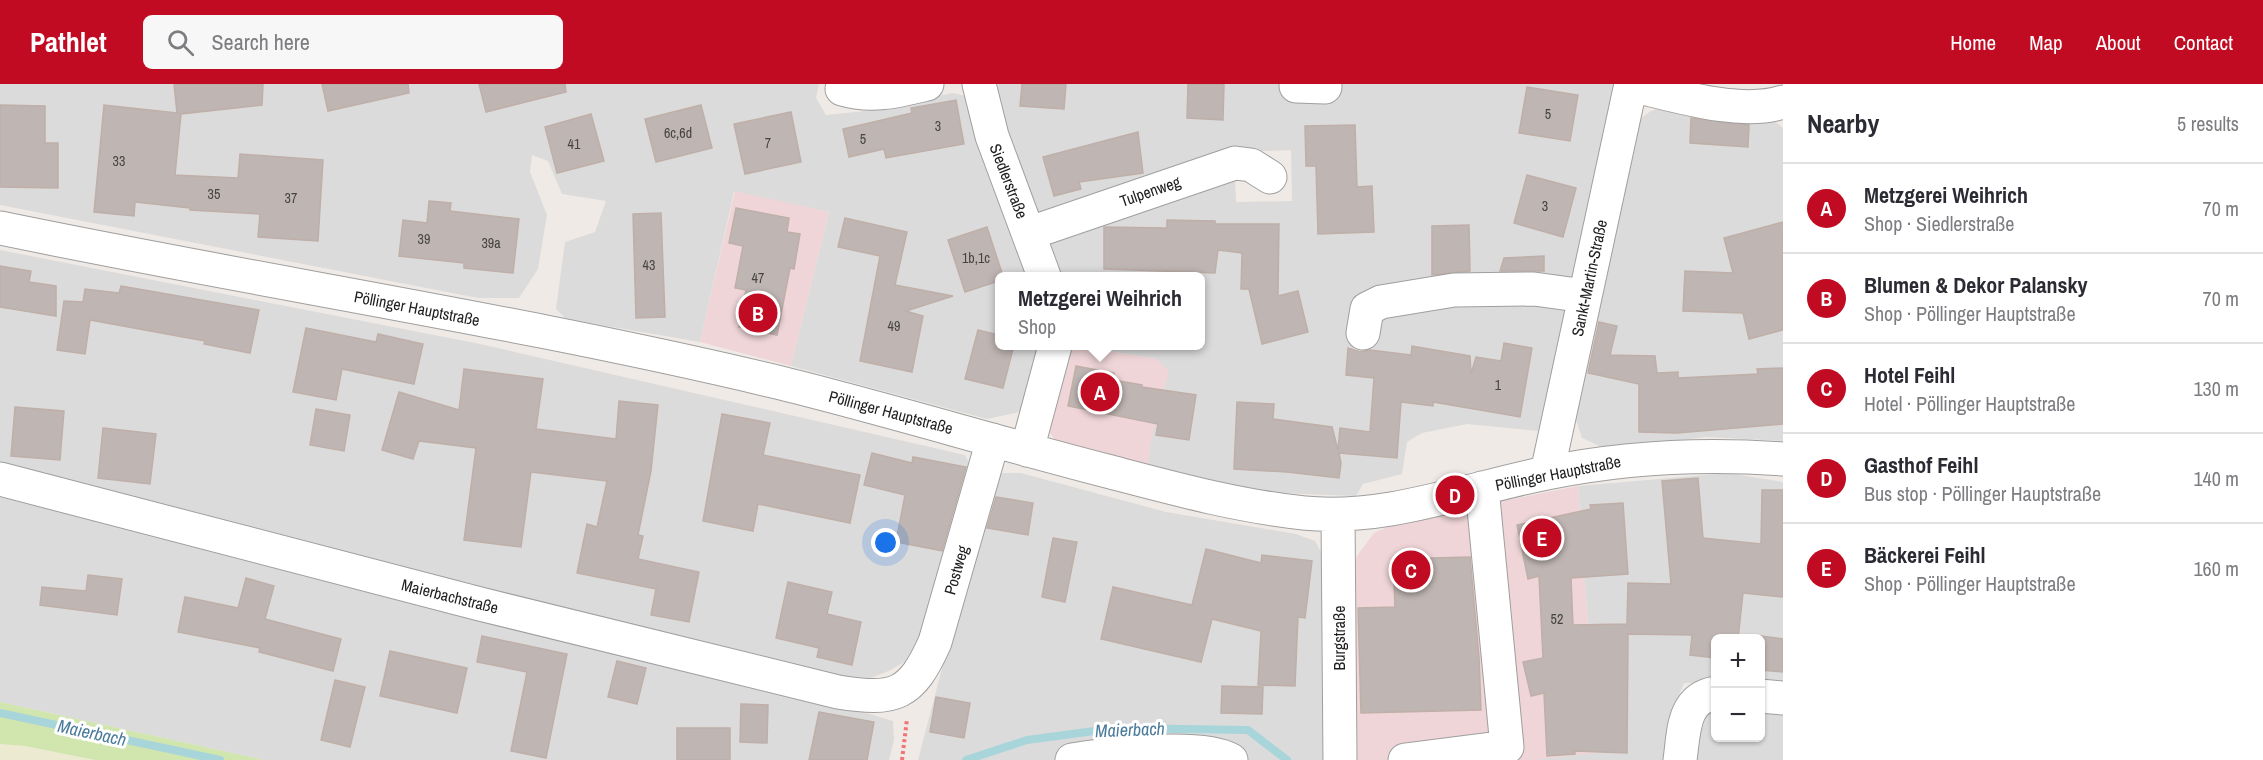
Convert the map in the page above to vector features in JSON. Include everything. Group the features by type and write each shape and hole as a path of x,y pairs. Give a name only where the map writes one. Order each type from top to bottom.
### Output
{"street":[{"path":"842,89 876,94 927,84"},
{"name":"Siedlerstraße","path":"979,84 992,136 1043,272"},
{"path":"1631,84 1691,98 1736,105 1783,102"},
{"name":"Sankt-Martin-Straße","path":"1546,473 1631,84"},
{"name":"Tulpenweg","path":"1030,233 1235,163 1251,165 1270,177"},
{"name":"Pöllinger Hauptstraße","path":"0,228 648,353 792,386 1214,499 1268,509 1338,515 1419,503 1546,473 1648,458 1695,455 1783,459"},
{"path":"1364,333 1367,309 1381,302 1454,290 1534,289 1585,296"},
{"path":"1027,450 1054,350"},
{"name":"Postweg","path":"902,690 915,679 926,663 934,642 993,440"},
{"name":"Maierbachstraße","path":"0,479 480,604 838,692 868,697 890,696 902,690"},
{"path":"1405,760 1507,747 1482,488"},
{"name":"Burgstraße","path":"1338,515 1340,760"},
{"path":"1680,760 1686,715 1694,703 1711,694"},
{"path":"1765,696 1783,698"},
{"path":"1072,760 1091,756 1169,751 1222,755 1232,760"}],"path":[{"path":"902,760 905,742"}],"shaded area":[{"path":"0,84 819,84 816,98 826,115 865,111 953,93 966,96 1027,272 995,272 995,350 1040,350 1033,393 1020,412 987,419 791,366 829,212 734,192 700,342 566,319 556,309 565,242 595,232 606,201 562,194 548,161 532,155 530,172 547,215 538,269 519,298 478,298 0,205"},
{"path":"998,84 1614,84 1565,319 1538,431 1467,424 1422,433 1407,442 1402,474 1363,484 1356,496 1280,493 1148,470 1156,359 1104,350 1205,350 1205,272 1053,272 1049,257 1050,243 1235,178 1236,202 1292,201 1291,150 1238,152 1035,217 999,113"},
{"path":"1665,107 1768,116 1783,128 1783,441 1706,437 1606,449 1582,438 1574,413 1638,120 1651,111"},
{"path":"735,191 829,212 791,366 700,342"},
{"path":"0,250 480,344 965,455 973,472 920,641 904,662 891,670 868,679 851,682 0,467"},
{"path":"1064,350 1104,350 1156,359 1169,371 1150,445 1148,470 1057,442 1049,432 1049,407"},
{"path":"993,473 1021,473 1166,512 1296,534 1315,541 1325,559 1331,760 918,760"},
{"path":"1728,473 1783,482 1783,688 1765,687 1765,634 1711,634 1711,683 1684,683 1676,702 1668,760 1532,760 1597,752 1578,486"},
{"path":"1578,486 1597,753 1532,760 1354,760 1349,584 1357,556 1374,533 1399,522"},
{"path":"0,495 863,712 893,721 894,740 889,760 264,760 0,702"},
{"path":"1711,708 1711,742 1765,742 1765,710 1783,712 1783,760 1694,760 1696,725"}],"green space":[{"path":"0,702 264,760 95,760 25,746 0,744"},
{"path":"0,744 25,746 95,760 0,760"}],"building":[{"path":"174,84 263,84 262,105 181,114 175,175 238,178 240,154 323,160 318,241 258,237 260,214 190,210 190,208 135,202 134,216 94,212 104,105 177,113"},
{"path":"322,84 408,84 409,93 328,111"},
{"path":"479,84 565,84 566,92 486,112"},
{"path":"1022,84 1066,84 1064,109 1020,106"},
{"path":"1188,84 1224,84 1223,120 1187,118"},
{"path":"1527,87 1578,95 1570,141 1519,133"},
{"path":"956,100 964,144 886,158 884,149 849,157 843,129 912,113 911,108"},
{"path":"0,105 45,106 45,143 58,143 58,188 0,187"},
{"path":"701,105 712,148 656,162 645,119"},
{"path":"791,112 801,162 745,174 734,124"},
{"path":"591,114 604,161 557,173 545,127"},
{"path":"1691,118 1749,125 1748,147 1690,143"},
{"path":"1355,125 1357,187 1372,186 1374,232 1318,234 1316,166 1306,166 1305,126"},
{"path":"1138,132 1143,173 1079,182 1081,189 1054,196 1043,157"},
{"path":"1527,175 1576,188 1563,237 1514,223"},
{"path":"429,201 451,203 450,211 519,219 513,273 464,268 464,263 399,256 403,220 427,223"},
{"path":"736,208 789,218 787,232 800,234 794,269 790,268 777,335 739,327 746,290 735,288 743,246 729,243"},
{"path":"661,213 665,317 636,318 633,214"},
{"path":"845,218 907,232 895,285 953,296 906,311 923,316 912,372 860,361 880,256 838,247"},
{"path":"1167,220 1215,221 1215,224 1279,224 1278,296 1298,291 1308,332 1262,344 1249,289 1241,289 1242,253 1218,250 1215,273 1104,269 1104,227 1167,228"},
{"path":"1783,222 1783,330 1749,339 1743,313 1683,311 1685,271 1733,273 1724,238"},
{"path":"1469,225 1470,271 1432,275 1432,226"},
{"path":"987,227 1002,272 995,272 995,282 965,292 948,240"},
{"path":"1544,256 1544,271 1500,271 1504,258"},
{"path":"0,266 31,271 29,282 56,286 56,316 0,307"},
{"path":"121,286 259,310 250,353 204,344 205,341 90,320 85,354 57,350 64,301 83,302 85,289 119,293"},
{"path":"1599,322 1617,326 1610,355 1655,356 1657,373 1678,372 1678,378 1758,374 1757,369 1783,368 1783,424 1677,433 1639,432 1639,384 1588,373"},
{"path":"306,328 376,342 378,334 423,344 414,384 342,369 336,400 293,392"},
{"path":"978,330 995,334 995,350 1013,350 1003,388 965,379"},
{"path":"1504,343 1532,348 1520,417 1433,402 1433,406 1401,402 1397,458 1339,453 1341,463 1339,478 1234,469 1237,402 1274,404 1273,419 1332,427 1338,450 1340,428 1370,432 1374,378 1346,375 1348,348 1360,352 1370,350 1411,355 1412,346 1470,356 1471,374 1476,357 1501,361"},
{"path":"1076,366 1114,373 1113,380 1196,395 1189,440 1156,435 1158,424 1068,406"},
{"path":"464,369 543,379 536,429 616,439 619,401 658,405 651,471 638,535 643,536 638,559 699,572 689,622 651,615 656,589 577,573 587,524 597,527 607,481 531,472 521,547 464,540 476,448 419,441 413,459 382,450 399,392 459,410"},
{"path":"15,407 64,411 60,460 11,456"},
{"path":"316,409 350,415 344,451 310,445"},
{"path":"722,414 770,423 763,455 860,475 850,523 758,504 753,531 703,521"},
{"path":"103,428 156,434 150,484 98,478"},
{"path":"872,453 912,463 913,457 966,467 942,551 896,542 905,495 864,485"},
{"path":"1698,478 1703,538 1761,544 1762,490 1783,490 1783,597 1743,593 1739,634 1711,634 1711,657 1690,655 1692,635 1628,634 1627,753 1575,751 1575,754 1547,756 1544,693 1531,696 1523,662 1543,658 1539,576 1528,579 1517,525 1591,509 1590,505 1623,503 1628,574 1571,578 1573,625 1627,624 1628,583 1671,584 1662,481"},
{"path":"996,497 1033,503 1028,535 987,528"},
{"path":"1053,538 1077,542 1065,602 1042,597"},
{"path":"1206,549 1261,563 1262,555 1312,561 1305,618 1298,617 1295,686 1258,685 1261,631 1212,619 1201,662 1101,639 1113,587 1192,605"},
{"path":"1470,557 1479,657 1481,710 1361,713 1358,608 1395,607 1393,559"},
{"path":"88,575 122,579 117,615 40,605 42,587 86,591"},
{"path":"246,578 274,586 265,619 341,639 333,671 259,652 260,648 178,632 185,597 238,608"},
{"path":"788,582 832,592 827,614 861,622 852,665 817,657 819,648 776,638"},
{"path":"482,636 567,654 546,758 511,751 527,672 477,662"},
{"path":"1765,637 1783,639 1783,672 1765,670"},
{"path":"390,651 467,668 457,713 380,696"},
{"path":"617,661 646,668 637,704 608,697"},
{"path":"335,680 365,687 350,747 321,740"},
{"path":"1222,686 1263,687 1262,714 1221,713"},
{"path":"936,697 970,703 964,738 930,732"},
{"path":"741,704 768,705 767,743 740,742"},
{"path":"819,712 874,722 867,760 809,760"},
{"path":"677,728 730,728 730,760 677,760"}],"waterway":[{"name":"Maierbach","path":"0,713 220,760"},
{"name":"Maierbach","path":"966,760 1027,740 1117,728 1248,730 1287,760"}],"place":[{"name":"Blumen & Dekor Palansky","path":"758,313"},
{"name":"Metzgerei Weihrich","path":"1100,392"},
{"name":"Gasthof Feihl","path":"1455,495"},
{"name":"Bäckerei Feihl","path":"1542,538"},
{"name":"Hotel Feihl","path":"1411,570"}]}
